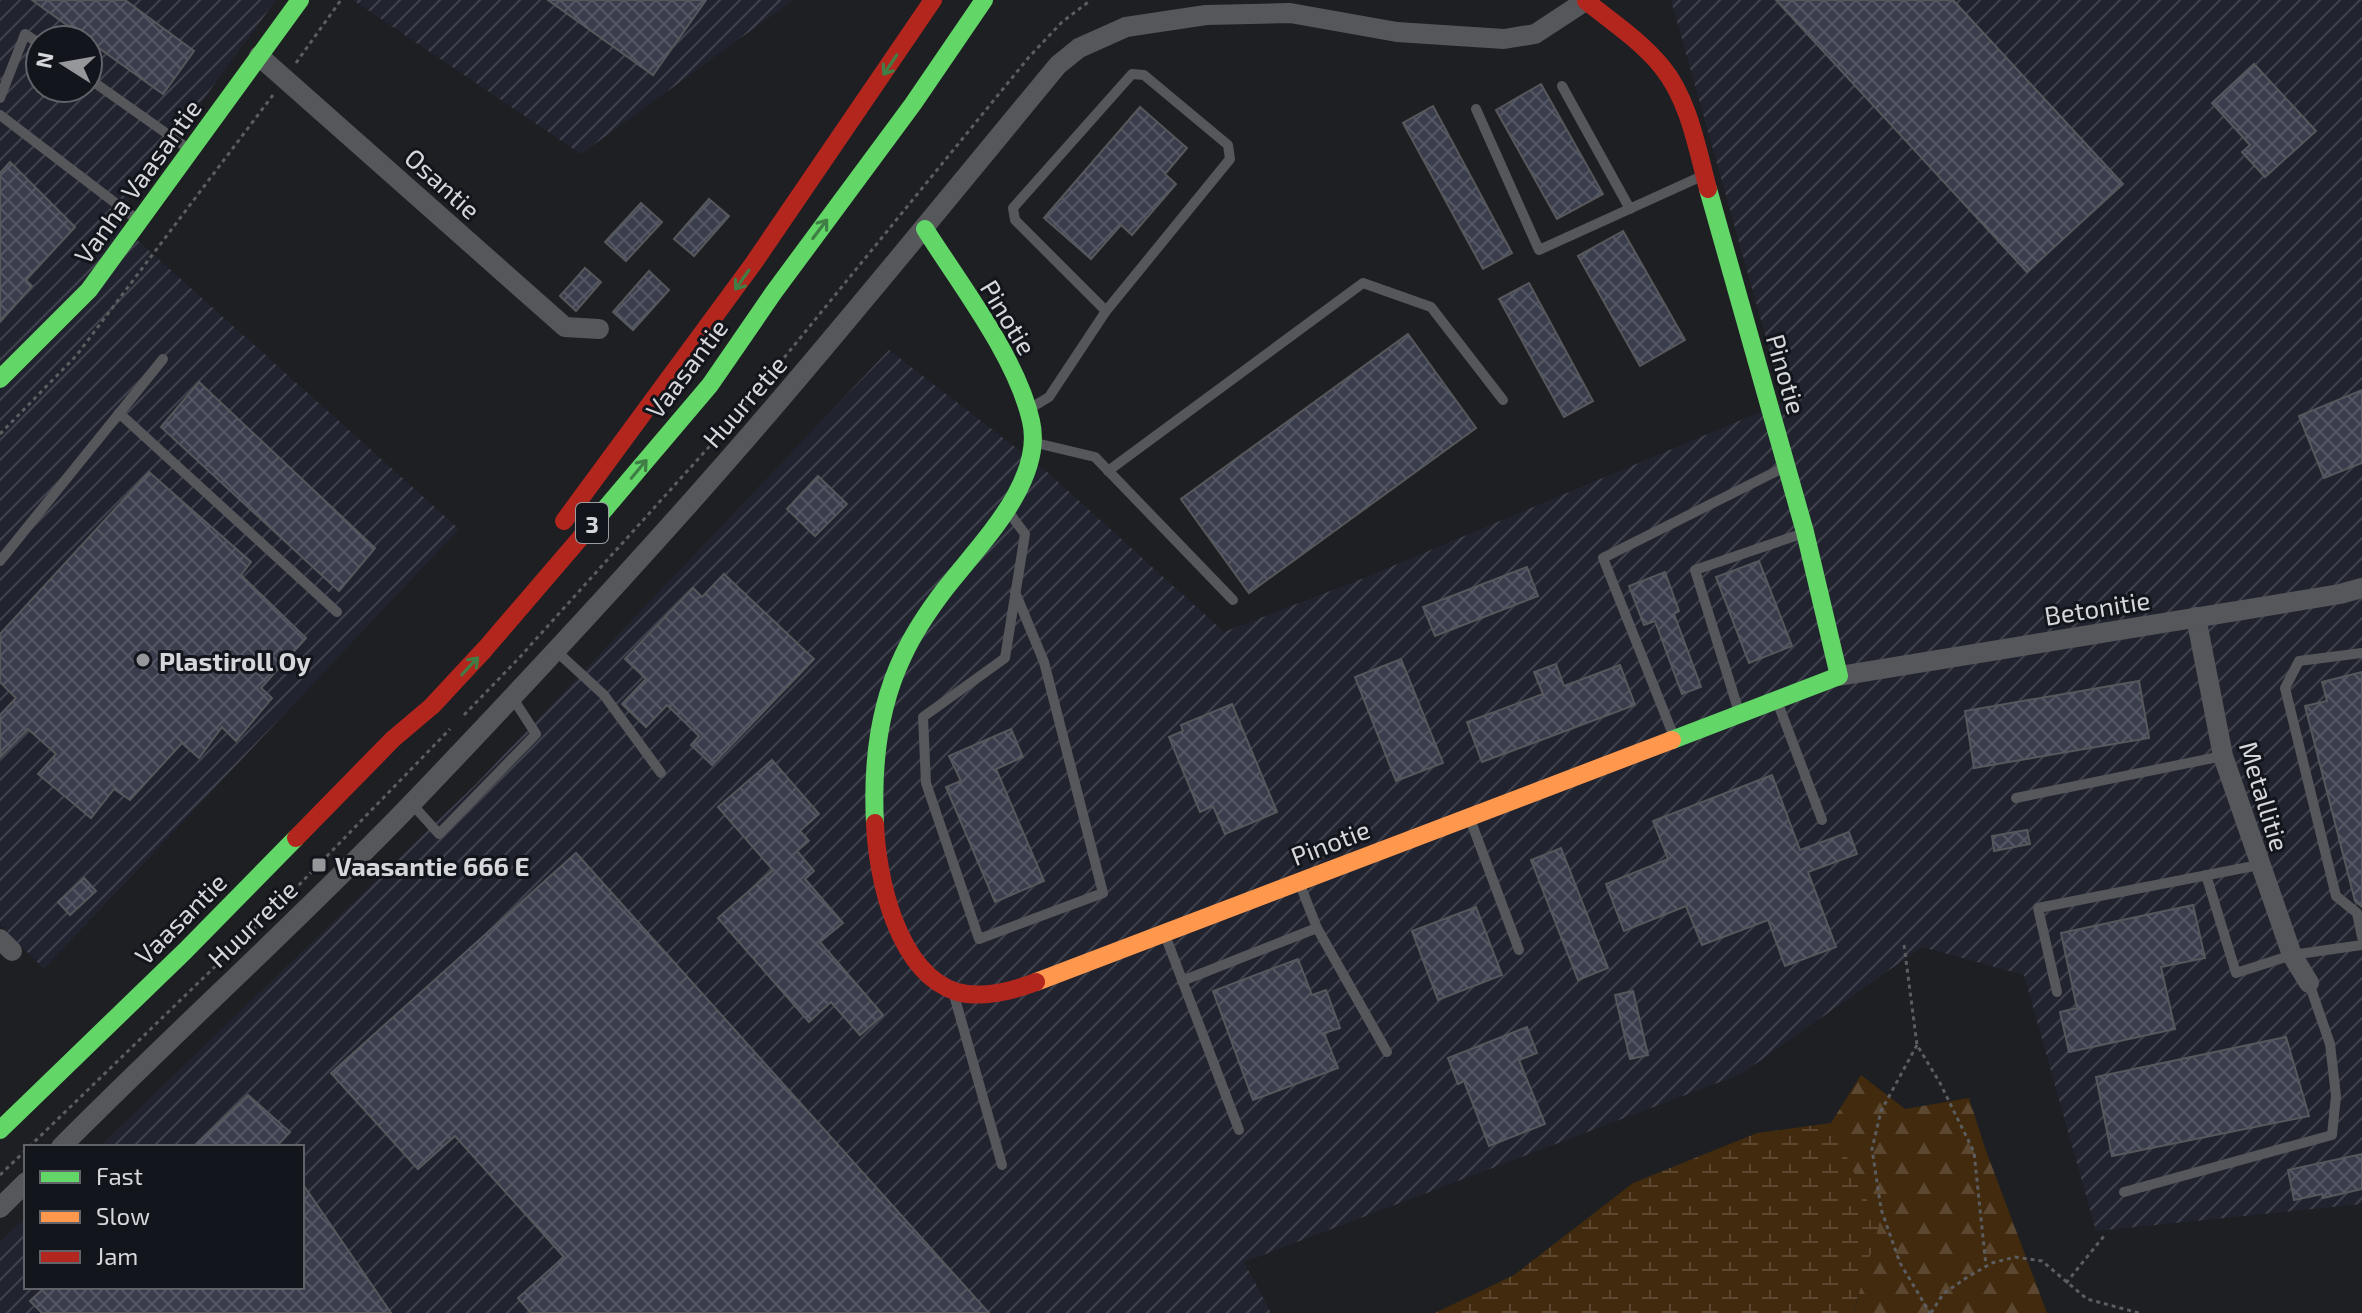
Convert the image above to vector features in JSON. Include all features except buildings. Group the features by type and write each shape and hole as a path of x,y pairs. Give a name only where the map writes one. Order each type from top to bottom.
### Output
{"main road":[{"name":"Vanha Vaasantie","path":"2,372 89,290 300,0"},
{"name":"Vaasantie","path":"552,537 690,353 819,171 933,0"},
{"name":"Vaasantie","path":"0,1130 185,951 393,739 432,706 485,649 710,385 774,292 913,104 984,0"},
{"name":"Pinotie","path":"925,229 1010,367 1028,409 1035,442 1024,479 1006,508 931,607 910,641 883,712 877,747 875,833 890,907 906,944 924,971 954,993 987,996 1018,989 1839,676 1805,532 1687,114 1663,68 1587,0"},
{"name":"Vaasantie","path":"393,739 433,683 506,596"}],"street":[{"name":"Huurretie","path":"63,1145 411,803 512,697 688,506 925,229 1058,65 1079,48 1126,27 1206,15 1290,13 1397,32 1504,39 1535,34 1587,0"},
{"name":"Osantie","path":"259,56 565,327 599,329"},
{"name":"Betonitie","path":"1839,676 2362,588"},
{"name":"Metallitie","path":"2196,617 2223,756 2292,955 2309,983"},
{"path":"0,1208 24,1184"}],"lane":[{"path":"0,98 24,37"},
{"path":"1028,409 1049,397 1106,311 1230,159 1228,145 1144,75 1132,74 1013,208 1015,220 1106,311"},
{"path":"1562,86 1630,209"},
{"path":"104,89 192,151"},
{"path":"1476,109 1539,250 1704,175"},
{"path":"0,115 141,222"},
{"path":"1108,471 1363,283 1431,307 1503,400"},
{"path":"0,561 163,359"},
{"path":"119,413 337,612"},
{"path":"1035,442 1095,457 1233,600"},
{"path":"1674,739 1603,558 1785,467"},
{"path":"1006,508 1025,534 1015,592 1005,658 923,717 926,783 979,939 1103,893 1044,662 1015,592"},
{"path":"1739,714 1695,570 1805,532"},
{"path":"555,650 604,695 661,773"},
{"path":"2362,653 2299,661 2285,688 2336,896 2357,913 2362,937"},
{"path":"411,803 439,834 536,734 512,697"},
{"path":"1777,700 1822,820"},
{"path":"2016,798 2223,756"},
{"path":"1469,817 1519,950"},
{"path":"2057,992 2038,908 2259,865"},
{"path":"2206,875 2236,973 2292,955 2362,945"},
{"path":"1299,882 1317,928 1387,1052"},
{"path":"1182,981 1317,928"},
{"path":"1164,933 1239,1130"},
{"path":"2124,1192 2332,1135 2336,1096 2330,1044 2309,983"},
{"path":"954,993 1002,1165"}],"path":[{"path":"0,434 76,356 341,0"},
{"path":"1904,945 1917,1045 1940,1083 1974,1152 1986,1266"},
{"path":"1917,1045 1881,1111 1872,1149 1881,1209 1900,1263 1931,1313 1943,1294 1986,1266 2015,1257 2042,1261 2087,1299 2139,1313"},
{"path":"0,1175 24,1152"},
{"path":"2066,1283 2104,1236"}],"shaded area":[{"path":"0,0 276,0 115,220 459,529 44,969 0,924"},
{"path":"353,0 793,0 581,154"},
{"path":"1671,0 2362,0 2362,1204 2096,1231 2024,975 1922,947 1741,1074 1244,1262 1271,1313 0,1313 0,1242 24,1219 24,1289 304,1289 304,1145 101,1145 477,783 889,350 1046,471 1224,632 1364,578 1784,402"}],"green space":[{"path":"1861,1075 1905,1109 1969,1098 2047,1313 1853,1313 1859,1295 1831,1123"},
{"path":"1831,1123 1879,1226 1853,1313 1435,1313 1514,1275 1633,1183 1757,1133"}],"traffic: fast":[{"path":"0,379 89,290 300,0"},
{"path":"582,536 710,385 774,292 913,104 984,0"},
{"path":"1672,740 1839,676 1805,532 1708,189"},
{"path":"875,823 878,737 894,676 928,613 1006,511 1019,489 1033,444 1024,397 1001,347 925,229"},
{"path":"0,1130 185,951 296,838"}],"traffic: slow":[{"path":"1036,982 1672,740"}],"traffic: jam":[{"path":"564,521 753,264 933,0"},
{"path":"1586,1 1645,49 1671,80 1691,125 1708,189"},
{"path":"296,838 393,739 432,706 582,536"},
{"path":"875,823 880,870 894,921 919,965 936,981 967,994 997,993 1036,982"}],"place":[{"name":"Plastiroll Oy","path":"143,660"},
{"name":"Vaasantie 666 E","path":"319,865"}]}
